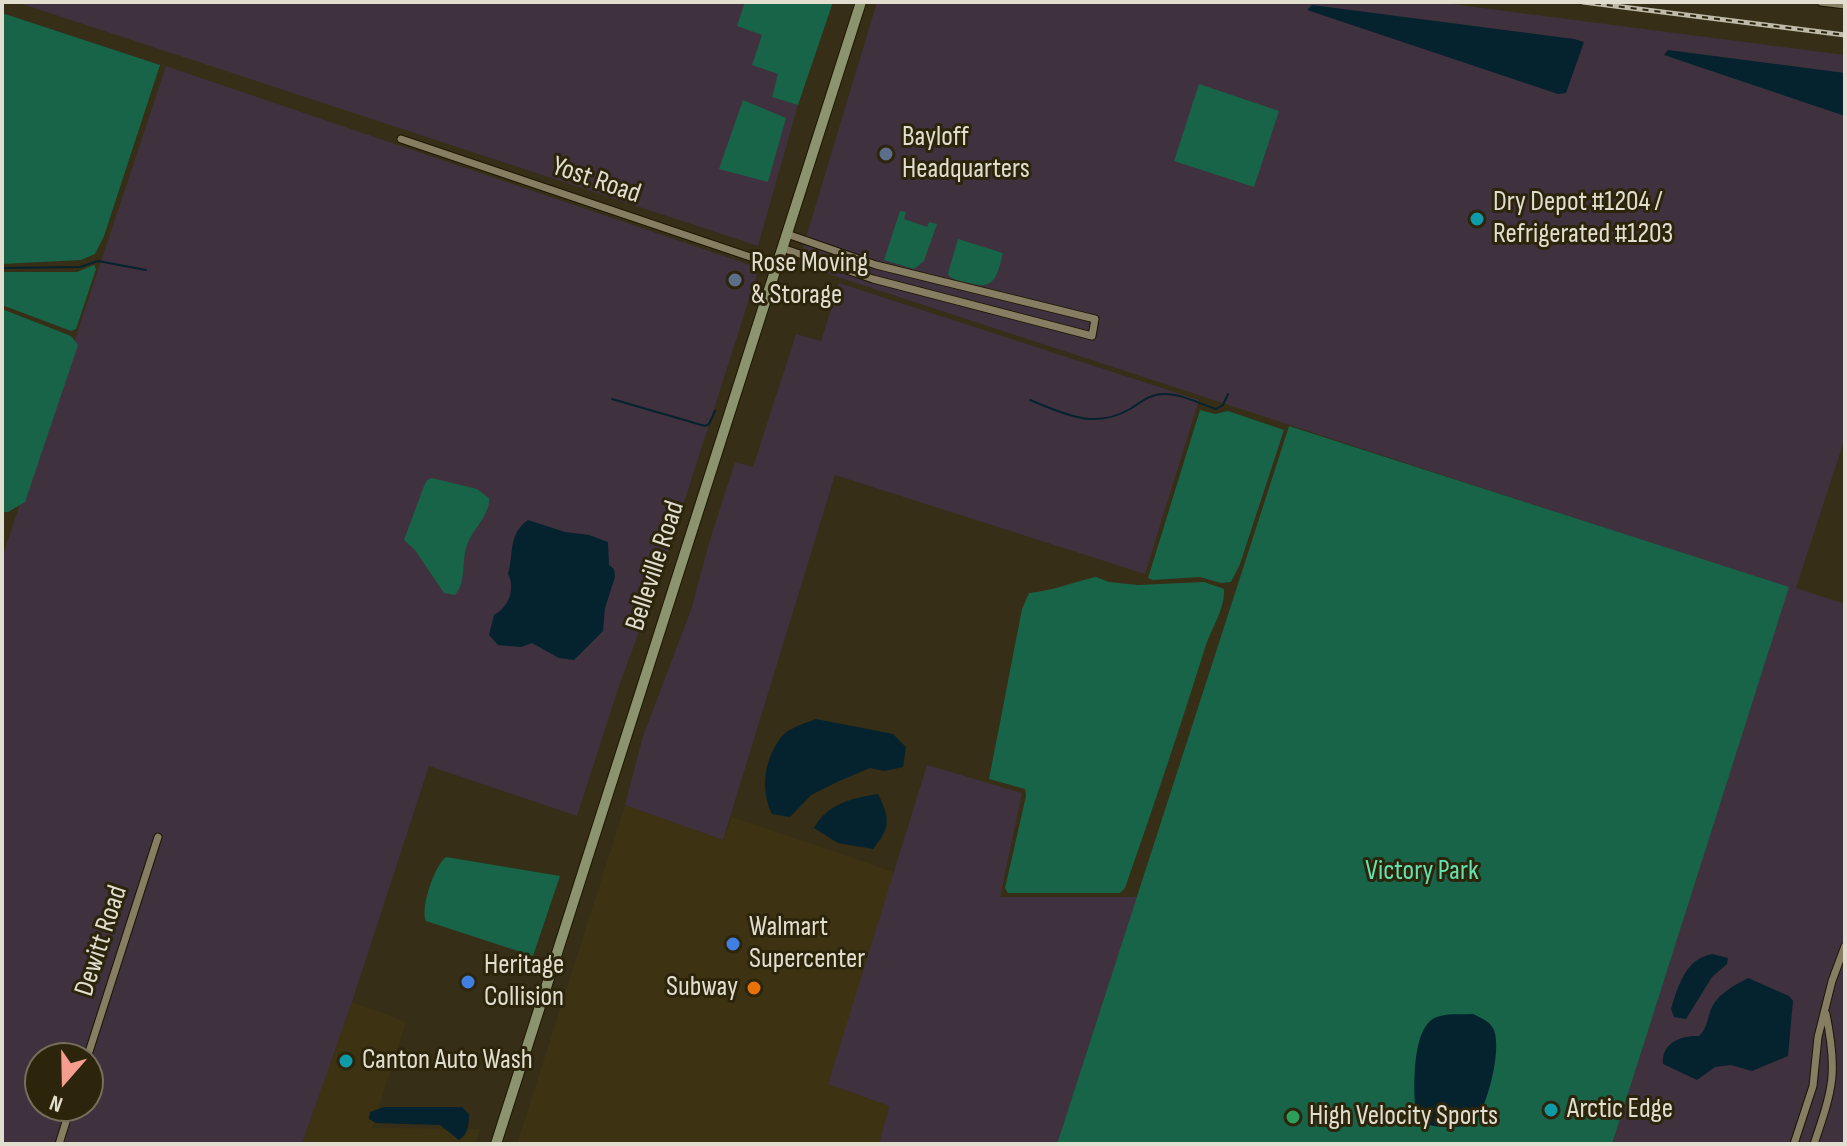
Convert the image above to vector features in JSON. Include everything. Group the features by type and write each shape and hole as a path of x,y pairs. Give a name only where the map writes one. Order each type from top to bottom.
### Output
{"main road":[{"name":"Belleville Road","path":"496,1144 861,2"}],"street":[{"path":"1821,2 1845,5"},
{"name":"Yost Road","path":"401,139 777,266"},
{"path":"782,248 873,279 1092,336 1095,319 876,265 787,234"},
{"path":"873,279 876,265"},
{"path":"927,293 930,279"},
{"path":"999,312 1002,296"},
{"name":"Dewitt Road","path":"92,1042 158,837"},
{"path":"1794,1144 1813,1086 1818,1037 1832,981 1845,946"},
{"path":"1814,1144 1832,1090 1834,1066 1825,1012"},
{"path":"1813,1086 1832,1090"},
{"path":"59,1144 66,1122"}],"shaded area":[{"path":"16,2 745,2 738,26 762,34 779,74 772,96 798,105 758,246"},
{"path":"877,2 1436,2 1845,55 1845,438 1796,588 1845,604 1845,1144 1612,1144 1788,588 798,264"},
{"path":"166,66 759,268 667,556 619,686 577,816 429,766 302,1144 2,1144 2,558"},
{"path":"839,283 1199,400 1145,574 835,475 723,840 625,805 643,736 691,610 735,462 753,467 796,334 821,341"},
{"path":"927,765 1022,793 1000,897 1137,897 1057,1144 879,1144 889,1106 828,1084"},
{"path":"625,805 723,840 732,817 894,872 829,1084 889,1106 879,1144 517,1144"},
{"path":"352,1002 406,1022 372,1128 480,1129 475,1144 302,1144"}],"green space":[{"path":"745,2 833,2 798,105 772,97 778,74 752,65 762,35 737,26"},
{"path":"2,13 160,65 104,236 95,254 81,260 2,264"},
{"path":"1199,84 1279,111 1254,187 1174,161"},
{"path":"743,100 786,118 768,182 719,169"},
{"path":"900,211 906,212 904,219 927,227 929,222 937,224 924,261 914,269 884,260"},
{"path":"958,239 1003,253 991,282 981,285 949,276"},
{"path":"94,265 96,269 76,329 71,331 2,305 2,272 77,272"},
{"path":"2,309 71,336 78,345 25,502 8,512 2,512"},
{"path":"1200,410 1215,414 1228,411 1284,430 1240,564 1231,582 1221,583 1200,577 1153,580 1148,578"},
{"name":"Victory Park","path":"1289,426 1789,587 1612,1144 1057,1144"},
{"path":"432,478 477,489 489,498 487,511 467,545 461,584 455,595 444,593 415,550 404,540 424,486"},
{"path":"1096,577 1109,582 1138,585 1204,582 1224,589 1224,596 1125,888 1120,893 1008,893 1005,888 1025,789 989,779 1022,609 1029,593"},
{"path":"446,857 560,876 533,956 426,921 429,888"}],"water":[{"path":"1312,5 1584,42 1566,93 1558,94 1307,10"},
{"path":"1668,50 1845,73 1845,116 1664,55"},
{"path":"528,520 608,542 609,565 614,569 615,577 605,608 603,631 574,660 559,658 532,643 521,647 498,645 489,635 494,615 509,598 511,586 508,574 513,544 517,531"},
{"path":"816,719 893,734 906,747 903,767 884,771 870,768 811,795 790,817 772,814 765,784 771,754 785,733"},
{"path":"878,794 887,823 873,849 838,843 814,828 833,808 850,800"},
{"path":"1712,954 1728,958 1727,964 1712,977 1686,1019 1674,1017 1671,1009 1684,975 1695,962"},
{"path":"1748,978 1789,996 1793,1001 1788,1056 1752,1071 1731,1065 1715,1067 1697,1080 1663,1064 1669,1046 1679,1039 1699,1036 1719,998"},
{"path":"1473,1014 1490,1024 1496,1039 1492,1079 1478,1117 1473,1125 1458,1127 1438,1127 1417,1121 1416,1054 1424,1029 1439,1016"},
{"path":"384,1107 462,1107 469,1114 467,1129 459,1140 440,1125 376,1123 369,1119 370,1112"}],"waterway":[{"path":"2,268 80,267 98,261 146,270"},
{"path":"1030,400 1068,415 1092,419 1117,415 1158,394 1183,397 1216,409 1223,405 1228,394"},
{"path":"612,399 705,426 715,411"}],"railway":[{"path":"1583,2 1845,35"}],"place":[{"name":"Bayloff Headquarters","path":"886,154"},
{"name":"Dry Depot #1204 / Refrigerated #1203","path":"1477,219"},
{"name":"Rose Moving & Storage","path":"735,280"},
{"name":"Walmart Supercenter","path":"733,944"},
{"name":"Heritage Collision","path":"468,982"},
{"name":"Subway","path":"754,988"},
{"name":"Canton Auto Wash","path":"346,1061"},
{"name":"Arctic Edge","path":"1551,1110"},
{"name":"High Velocity Sports","path":"1293,1117"}]}
